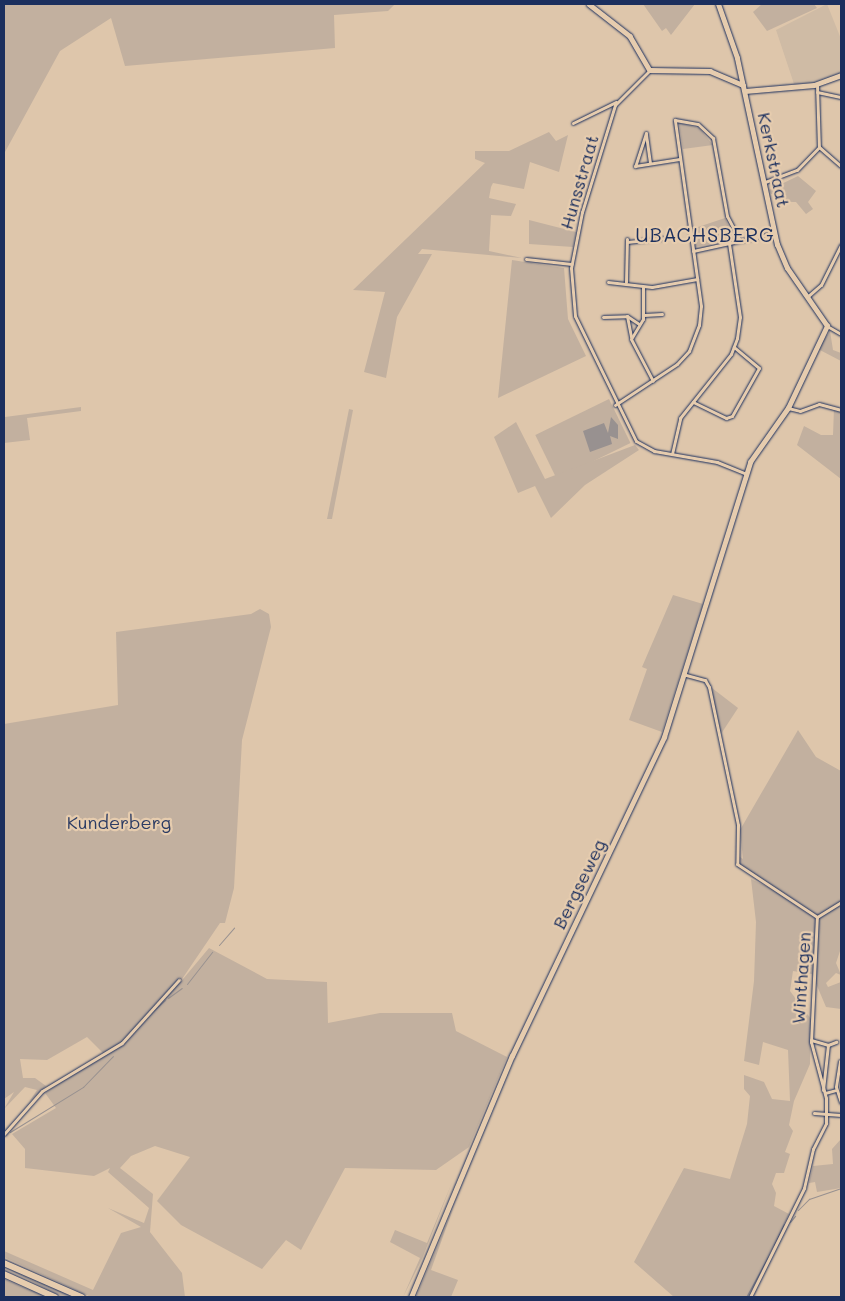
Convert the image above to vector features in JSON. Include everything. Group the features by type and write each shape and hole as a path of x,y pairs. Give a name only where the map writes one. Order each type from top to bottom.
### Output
{"highway":[{"path":"4,1263 82,1297"},
{"path":"4,1274 56,1297"}],"street":[{"path":"590,4 630,36 650,70 712,72 743,85"},
{"name":"Kerkstraat","path":"718,4 745,91 774,233 783,259 827,326 841,334"},
{"name":"Hunsstraat","path":"650,70 617,102 581,215 572,264 576,320 615,405 636,441 672,454 715,461 746,474"},
{"path":"745,91 817,85 841,76"},
{"path":"765,182 797,170 819,147 817,85"},
{"path":"817,92 841,97"},
{"path":"572,123 617,102"},
{"path":"615,405 677,364 694,342 701,312 673,122 698,124 713,138 727,216 740,240"},
{"path":"650,163 646,133 635,166 679,159"},
{"path":"819,147 840,165"},
{"path":"693,251 774,233"},
{"path":"626,282 627,241 664,238"},
{"path":"672,454 678,423 734,347 740,317 728,243"},
{"path":"807,298 821,285 841,245"},
{"path":"526,259 572,264"},
{"path":"608,282 626,282 643,287 697,279"},
{"path":"631,337 644,315 643,287"},
{"path":"644,315 662,314"},
{"path":"627,316 631,337 653,381"},
{"path":"603,317 627,316 639,324"},
{"name":"Bergseweg","path":"411,1297 512,1056 656,755 686,674 746,474 761,442 788,408 827,326"},
{"path":"693,402 726,418 732,416 759,368 734,347"},
{"path":"788,408 800,411 819,404 841,410"},
{"path":"686,674 704,680 709,687 738,825 737,864 817,917 841,902"},
{"name":"Winthagen","path":"750,1297 806,1185 826,1116 824,1092 811,1040 817,917"},
{"path":"4,1134 42,1091 122,1044 179,980"},
{"name":"Winthagen","path":"811,1040 828,1045 824,1092"},
{"path":"828,1045 836,1042"},
{"path":"840,1061 836,1090 841,1102"},
{"path":"824,1092 836,1090"},
{"path":"814,1113 826,1116 841,1115"}],"shaded area":[{"path":"827,4 841,39 841,73 814,83 794,84 776,30"},
{"path":"611,417 618,425 618,439 610,436 612,444 590,452 583,431 604,423 608,433"}],"green space":[{"path":"4,4 395,4 388,11 334,15 335,48 125,66 111,18 60,51 5,152 4,175"},
{"path":"643,4 695,4 671,35 666,28 662,31"},
{"path":"762,4 814,4 817,8 767,31 753,12"},
{"path":"679,123 699,128 713,145 683,149"},
{"path":"549,132 556,141 568,135 559,172 530,162 524,189 493,183 491,187 489,198 516,204 511,216 491,215 489,251 522,258 422,249 418,254 432,254 397,317 386,378 364,372 385,292 353,290 485,163 475,159 475,151 509,151"},
{"path":"798,176 816,191 808,202 813,209 806,214 796,202 787,202 783,192 771,194 769,190"},
{"path":"725,218 734,239 695,247 692,229"},
{"path":"529,220 576,232 573,247 529,244"},
{"path":"512,260 564,268 568,319 586,356 498,398"},
{"path":"830,331 833,350 841,353 841,361 818,349"},
{"path":"609,399 630,443 557,479 535,435"},
{"path":"81,407 81,411 27,418 30,440 4,443 5,417"},
{"path":"834,408 841,410 841,479 797,445 804,426 821,435 833,435"},
{"path":"349,409 353,410 332,519 327,519"},
{"path":"516,422 545,479 635,445 639,450 585,485 551,518 535,486 518,493 494,437"},
{"path":"673,595 703,604 662,732 629,720 647,669 642,667"},
{"name":"Kunderberg","path":"260,609 269,614 271,627 242,740 234,888 225,923 220,923 178,985 209,948 267,979 327,982 328,1023 380,1013 452,1013 456,1031 507,1057 469,1147 436,1170 345,1168 301,1250 286,1240 262,1269 181,1225 157,1201 190,1157 155,1146 131,1156 120,1168 153,1194 150,1232 182,1273 185,1297 91,1297 4,1257 4,1251 93,1290 121,1233 141,1227 108,1208 144,1223 149,1208 108,1172 110,1168 94,1176 25,1168 25,1149 12,1134 56,1108 45,1093 103,1053 87,1037 47,1060 20,1059 23,1078 35,1078 46,1086 29,1102 37,1090 25,1087 4,1109 14,1092 4,1099 4,724 118,705 116,632 251,614"},
{"path":"712,688 738,708 719,737 714,707"},
{"path":"798,730 816,757 841,771 841,948 836,963 841,975 836,973 826,983 828,987 841,982 841,1009 826,1007 812,974 793,971 790,991 811,1019 810,1064 794,1101 789,1125 793,1131 785,1152 790,1154 784,1173 776,1173 772,1184 776,1193 774,1206 789,1214 749,1297 674,1297 634,1262 684,1168 730,1179 747,1124 750,1096 744,1089 744,1075 764,1082 772,1099 790,1101 788,1050 763,1042 759,1065 744,1061 754,981 756,922 751,879 778,892 737,864 737,855 743,859 740,830"},
{"path":"841,1139 841,1188 817,1192 815,1182 809,1183 813,1166 833,1164 832,1149"},
{"path":"453,1180 422,1259 403,1297 420,1258 390,1242 395,1230 427,1243"},
{"path":"454,1206 431,1270 458,1280 451,1297 416,1297"},
{"path":"4,1267 40,1282 74,1297 62,1297"},
{"path":"4,1279 22,1287 47,1297 4,1297"}],"waterway":[{"path":"219,945 234,928"},
{"path":"187,984 212,952"},
{"path":"168,998 182,988"},
{"path":"151,1013 165,1000"},
{"path":"10,1132 83,1087 113,1056"},
{"path":"798,1210 809,1199 841,1188"},
{"path":"790,1222 795,1216"},
{"path":"774,1245 784,1224"},
{"path":"746,1297 768,1257"}],"district":[{"name":"UBACHSBERG","path":"705,234"}]}
